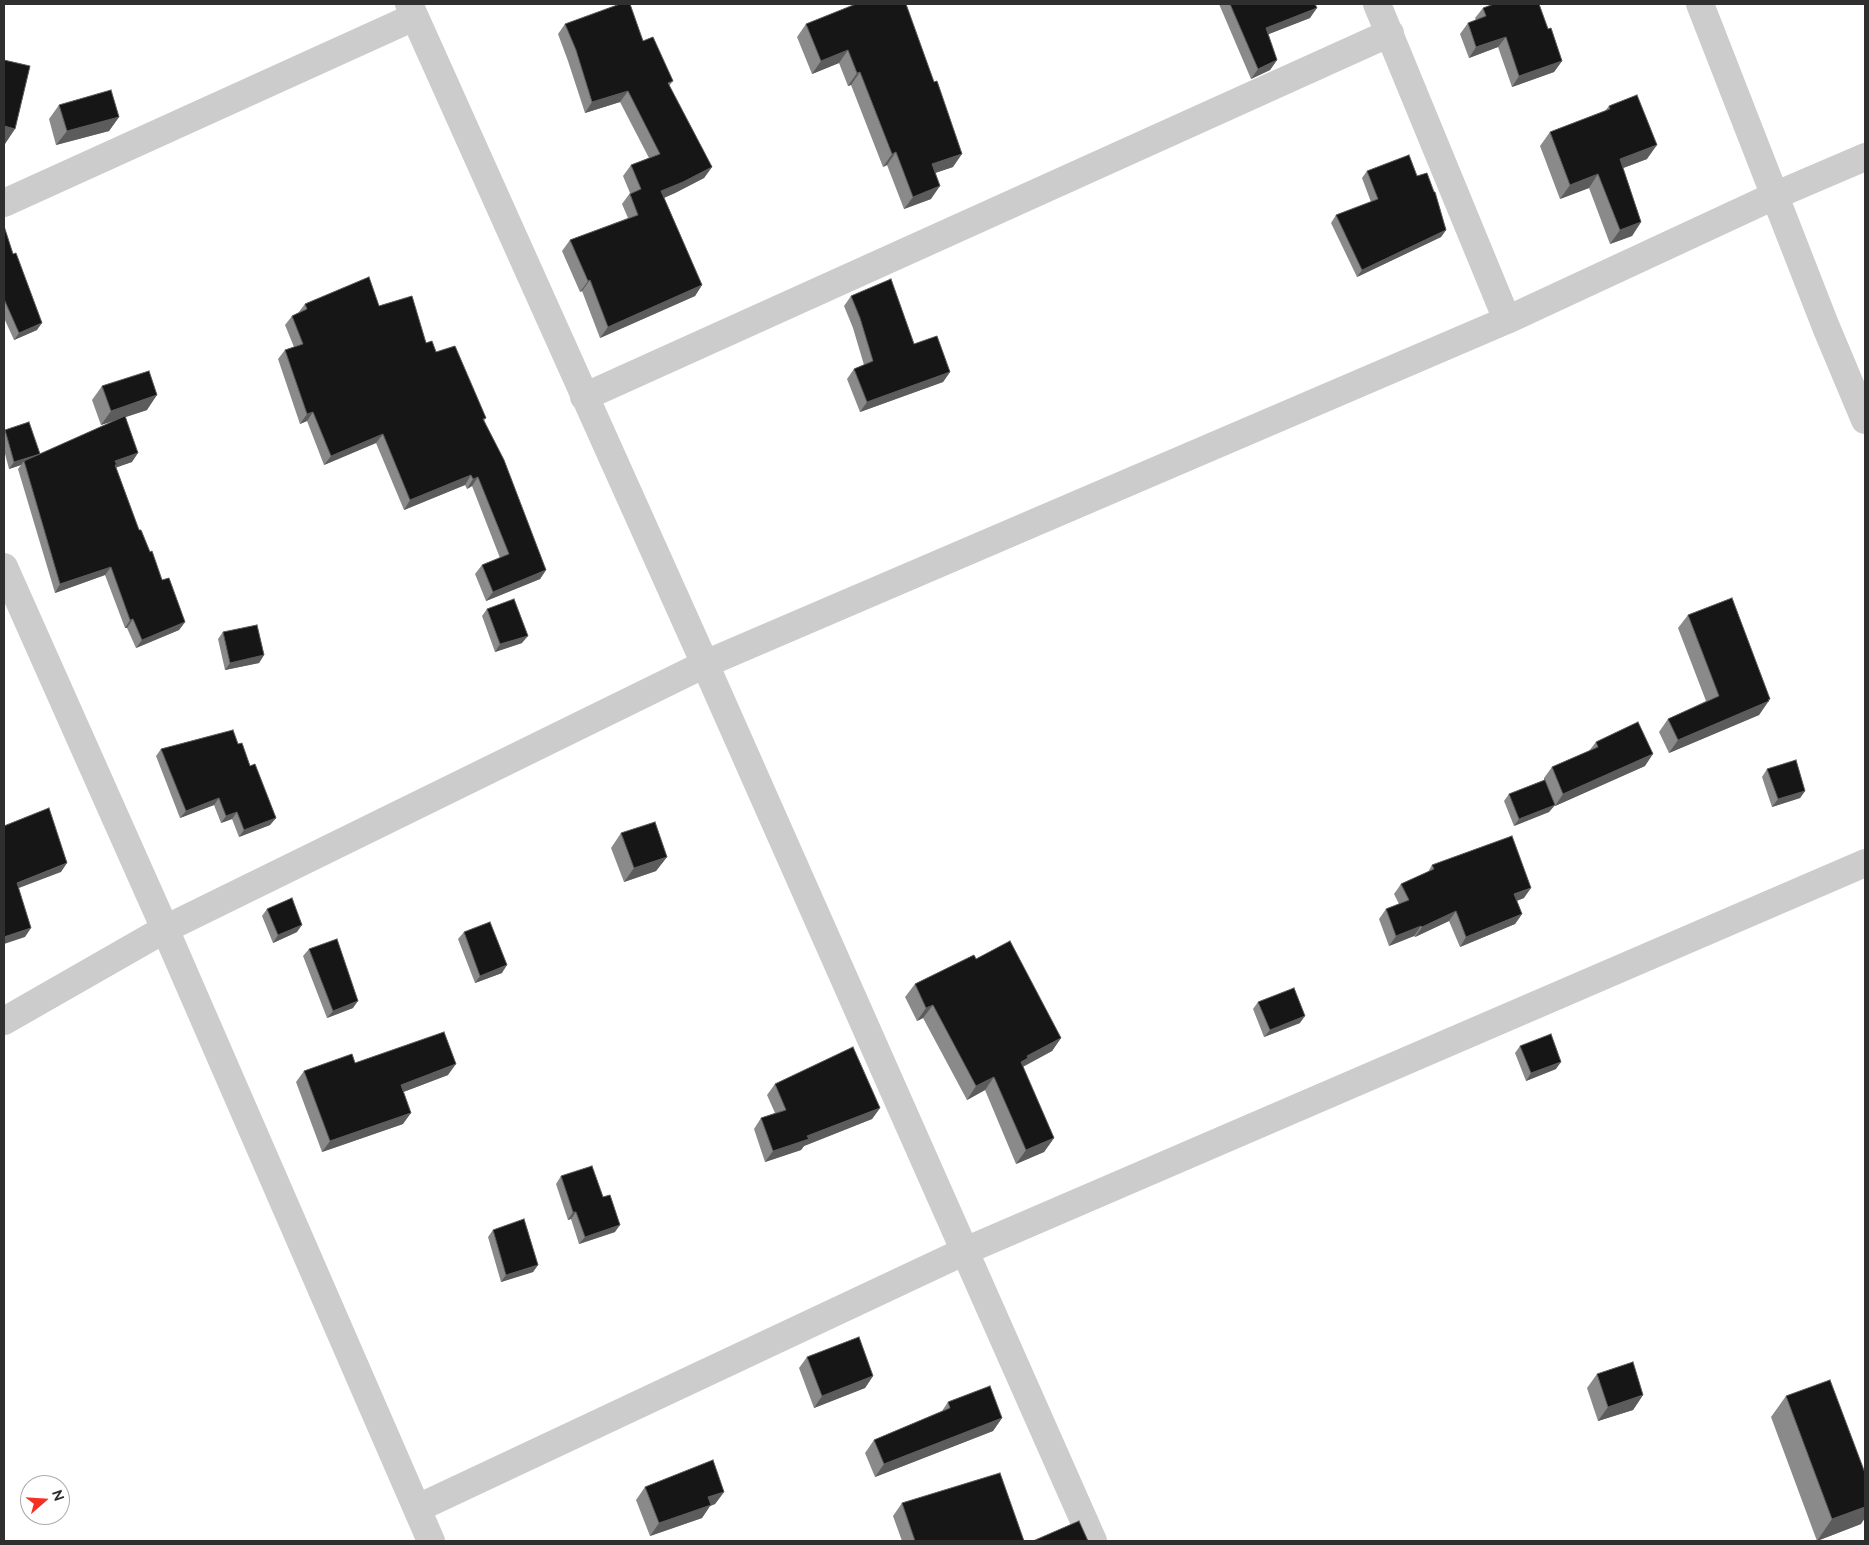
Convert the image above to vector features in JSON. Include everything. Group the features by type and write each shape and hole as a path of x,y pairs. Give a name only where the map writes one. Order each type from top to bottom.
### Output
{"street":[{"path":"1377,4 1507,320"},
{"path":"1700,4 1744,113 1774,196 1826,328 1865,420"},
{"path":"4,203 411,10 705,664 1094,1541"},
{"path":"584,397 1390,33"},
{"path":"4,1021 165,929 705,664 1507,320 1774,196 1865,157"},
{"path":"4,567 165,929 431,1541"},
{"path":"418,1508 965,1251 1865,863"}],"building":[{"path":"620,4 630,4 643,41 653,37 673,81 668,83 712,167 661,191 702,285 608,327 590,280 588,281 570,240 638,215 630,194 641,189 631,165 660,154 628,91 592,102 576,50 565,24"},
{"path":"856,4 906,4 934,82 937,81 962,154 932,164 940,186 913,197 896,152 892,154 860,72 857,73 848,50 821,61 806,24"},
{"path":"1230,4 1315,4 1317,8 1266,28 1277,60 1258,69"},
{"path":"1494,4 1539,4 1548,29 1551,28 1562,61 1519,76 1506,37 1476,47 1468,23 1486,16 1483,8"},
{"path":"4,60 30,66 15,129 4,126"},
{"path":"111,90 119,117 67,131 59,105"},
{"path":"1637,95 1657,145 1620,159 1641,222 1620,230 1598,174 1570,185 1550,132 1610,109 1609,106"},
{"path":"1409,155 1417,176 1427,173 1435,192 1446,230 1362,270 1336,215 1378,199 1367,171"},
{"path":"4,226 13,254 16,253 42,323 19,333 4,299"},
{"path":"369,277 379,306 412,296 426,343 432,341 436,352 455,346 486,418 483,419 504,460 546,570 493,592 482,565 509,554 478,477 473,479 471,475 410,500 383,434 331,456 313,412 307,414 285,350 303,344 292,316 307,309 305,304"},
{"path":"891,279 914,344 937,336 950,372 867,402 854,369 873,361 851,296"},
{"path":"149,371 157,395 111,411 102,386"},
{"path":"125,416 138,453 115,461 117,465 115,465 139,530 141,530 150,552 152,551 162,580 169,578 185,622 142,640 133,619 130,620 111,567 60,584 24,461"},
{"path":"29,422 40,454 14,462 5,430"},
{"path":"1732,598 1770,699 1678,740 1668,719 1719,696 1688,615"},
{"path":"514,599 528,636 500,644 487,609"},
{"path":"257,625 264,655 230,663 223,632"},
{"path":"1638,722 1653,754 1563,794 1552,767 1598,747 1596,742"},
{"path":"233,730 238,744 242,743 250,766 255,764 276,818 244,830 237,812 226,816 219,798 186,811 161,749"},
{"path":"1796,760 1805,791 1778,799 1767,769"},
{"path":"1545,780 1555,805 1519,819 1509,794"},
{"path":"49,808 67,863 17,883 31,928 4,937 4,826"},
{"path":"655,822 667,857 634,868 621,833"},
{"path":"1512,836 1531,888 1514,894 1522,914 1466,937 1456,911 1422,927 1396,936 1386,909 1409,900 1401,884 1434,869 1432,865"},
{"path":"292,898 302,925 278,935 267,909"},
{"path":"490,922 507,965 480,976 464,932"},
{"path":"337,939 358,1001 333,1011 309,949"},
{"path":"1010,941 1061,1038 1027,1056 1028,1058 1021,1062 1054,1138 1026,1150 994,1077 976,1086 933,1005 926,1008 915,984 974,955 976,959"},
{"path":"1294,988 1305,1016 1270,1030 1258,1002"},
{"path":"444,1032 456,1064 401,1085 411,1113 330,1141 304,1071 352,1054 355,1063"},
{"path":"1551,1034 1561,1062 1531,1073 1520,1046"},
{"path":"853,1047 880,1108 807,1136 809,1139 773,1151 761,1118 786,1110 775,1084"},
{"path":"592,1166 603,1197 610,1195 620,1225 585,1237 576,1212 573,1212 561,1176"},
{"path":"524,1219 538,1265 506,1275 493,1230"},
{"path":"859,1337 873,1376 822,1396 807,1357"},
{"path":"1633,1362 1643,1395 1608,1407 1597,1374"},
{"path":"1830,1380 1865,1473 1865,1507 1832,1519 1786,1396"},
{"path":"990,1386 1002,1418 884,1464 874,1440 950,1408 948,1402"},
{"path":"713,1460 724,1492 708,1497 711,1505 659,1523 645,1487"},
{"path":"1000,1473 1024,1541 915,1541 902,1503"},
{"path":"1079,1521 1088,1541 1033,1541"}]}
